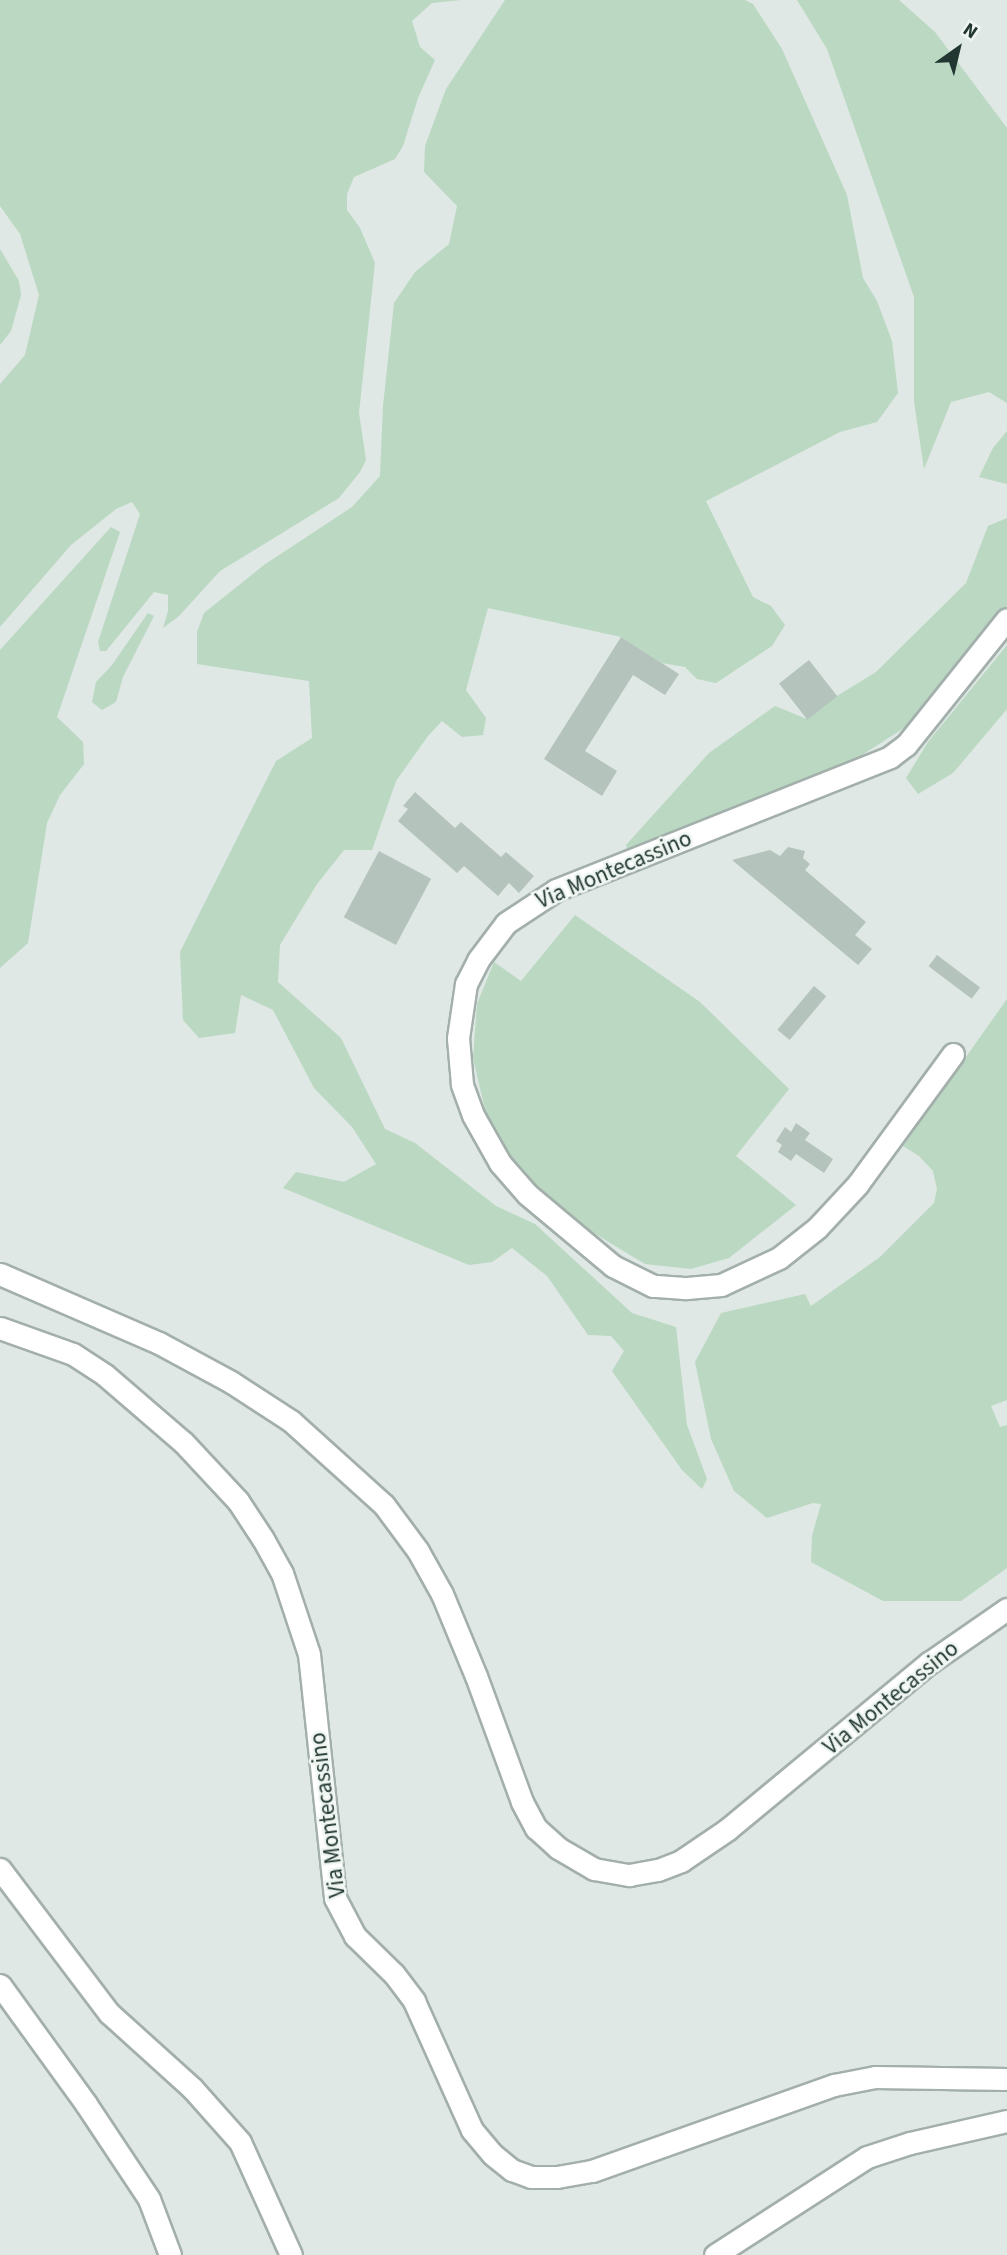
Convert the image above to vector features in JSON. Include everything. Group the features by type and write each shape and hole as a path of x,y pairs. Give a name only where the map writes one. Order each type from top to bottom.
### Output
{"street":[{"name":"Via Montecassino","path":"953,1054 858,1184 817,1228 779,1258 721,1285 684,1288 653,1286 613,1266 527,1194 493,1152 473,1115 462,1084 458,1038 466,984 485,949 506,923 556,890 890,757 906,745 1007,619"},
{"name":"Via Montecassino","path":"0,1274 159,1343 231,1382 291,1421 384,1505 418,1551 442,1594 476,1675 522,1802 537,1828 558,1848 594,1869 629,1875 658,1870 681,1861 728,1829 929,1663 1007,1609"},
{"name":"Via Montecassino","path":"0,1328 73,1354 105,1375 183,1442 239,1501 263,1539 282,1573 309,1654 335,1898 355,1936 394,1975 414,2001 472,2130 492,2154 512,2170 531,2177 592,2171 834,2085 875,2077 1007,2079"},
{"path":"0,1869 109,2013 192,2088 240,2142 291,2255"},
{"path":"0,1985 86,2104 149,2199 170,2255"},
{"path":"715,2255 867,2157 910,2143 1007,2122"}],"green space":[{"path":"0,0 461,0 432,3 412,21 420,47 435,60 418,98 403,146 395,159 354,177 347,194 347,210 360,228 375,263 359,413 366,460 360,472 339,498 220,571 179,616 163,628 168,611 168,595 154,592 106,651 100,651 98,642 140,514 132,502 116,509 71,545 0,627 0,384 25,355 39,295 20,234 0,206"},
{"path":"505,0 745,0 753,4 782,49 847,195 863,278 877,301 892,341 898,393 877,422 840,432 706,501 753,597 771,606 785,625 772,646 716,683 697,679 685,667 662,663 621,637 488,608 466,690 486,718 483,735 462,737 442,721 428,736 396,781 372,850 344,850 317,884 280,945 278,982 341,1038 385,1129 415,1143 496,1206 535,1224 632,1313 676,1327 687,1425 707,1479 702,1489 682,1470 612,1371 624,1351 611,1336 588,1335 547,1276 512,1248 492,1262 469,1265 283,1188 296,1172 344,1182 376,1164 352,1127 314,1088 273,1010 241,995 235,1033 199,1038 183,1020 180,952 276,761 312,738 309,681 197,664 197,632 204,613 264,565 352,507 380,476 383,406 394,303 415,272 449,244 457,206 424,172 425,146 446,89"},
{"path":"797,0 899,0 935,32 1007,128 1007,403 989,392 951,402 924,469 914,402 914,297 827,49"},
{"path":"0,249 19,281 21,295 11,331 0,345"},
{"path":"1007,431 1007,484 979,477 993,448"},
{"path":"1007,518 1007,606 910,724 859,757 628,853 626,845 709,753 775,706 807,719 837,696 876,672 966,583 988,526"},
{"path":"111,527 120,532 57,717 83,742 84,764 60,795 47,823 28,943 0,968 0,650"},
{"path":"148,613 154,616 123,677 116,702 102,710 92,702 96,682 112,665"},
{"path":"1007,645 1007,709 953,773 918,794 906,778 928,742"},
{"path":"575,915 700,1002 789,1089 736,1156 796,1205 729,1258 691,1269 645,1264 559,1212 502,1146 486,1114 473,1058 477,1004 494,962 521,981"},
{"path":"1007,999 1007,1400 991,1406 1000,1427 1007,1425 1007,1568 961,1601 883,1601 811,1562 812,1536 821,1504 813,1503 767,1518 734,1491 711,1439 695,1362 721,1313 805,1294 811,1306 880,1257 934,1203 937,1189 933,1171 919,1156 903,1146"}],"building":[{"path":"621,637 679,674 665,695 633,675 585,751 617,771 602,796 544,759"},
{"path":"809,660 837,696 807,720 779,683"},
{"path":"415,792 455,828 461,822 501,857 506,852 534,876 519,893 509,883 498,896 464,866 457,873 398,821 408,809 403,806"},
{"path":"788,847 805,851 803,858 810,864 805,870 866,922 855,935 872,949 858,965 732,860 770,850 780,856"},
{"path":"379,851 431,879 396,945 344,917"},
{"path":"937,955 980,987 972,999 929,966"},
{"path":"814,986 826,996 790,1040 777,1030"},
{"path":"796,1123 810,1133 805,1140 833,1159 824,1173 796,1154 791,1161 778,1152 782,1145 776,1141 785,1127 791,1132"}]}
